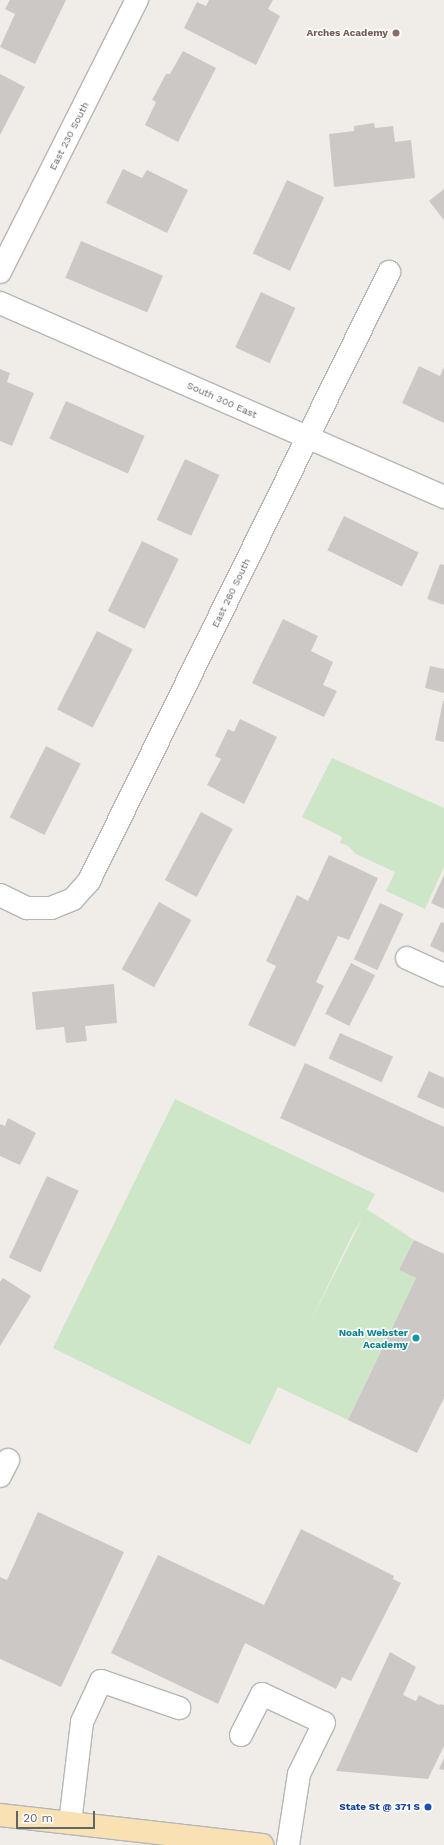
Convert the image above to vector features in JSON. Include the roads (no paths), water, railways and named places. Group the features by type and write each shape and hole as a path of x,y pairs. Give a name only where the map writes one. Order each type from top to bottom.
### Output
{"main road":[{"path":"0,1815 262,1845"}],"street":[{"name":"East 230 South","path":"0,272 137,0"},
{"name":"East 260 South","path":"0,895 27,908 51,908 62,905 73,899 90,882 389,272"},
{"name":"South 300 East","path":"0,304 444,497"},
{"path":"407,958 444,975"},
{"path":"70,1823 82,1722 101,1681 179,1708"},
{"path":"241,1735 262,1694 324,1723 299,1774 288,1845"}],"place":[{"name":"Arches Academy","path":"396,33"},
{"name":"Noah Webster Academy","path":"416,1338"},
{"name":"State St @ 371 S","path":"428,1807"}]}
